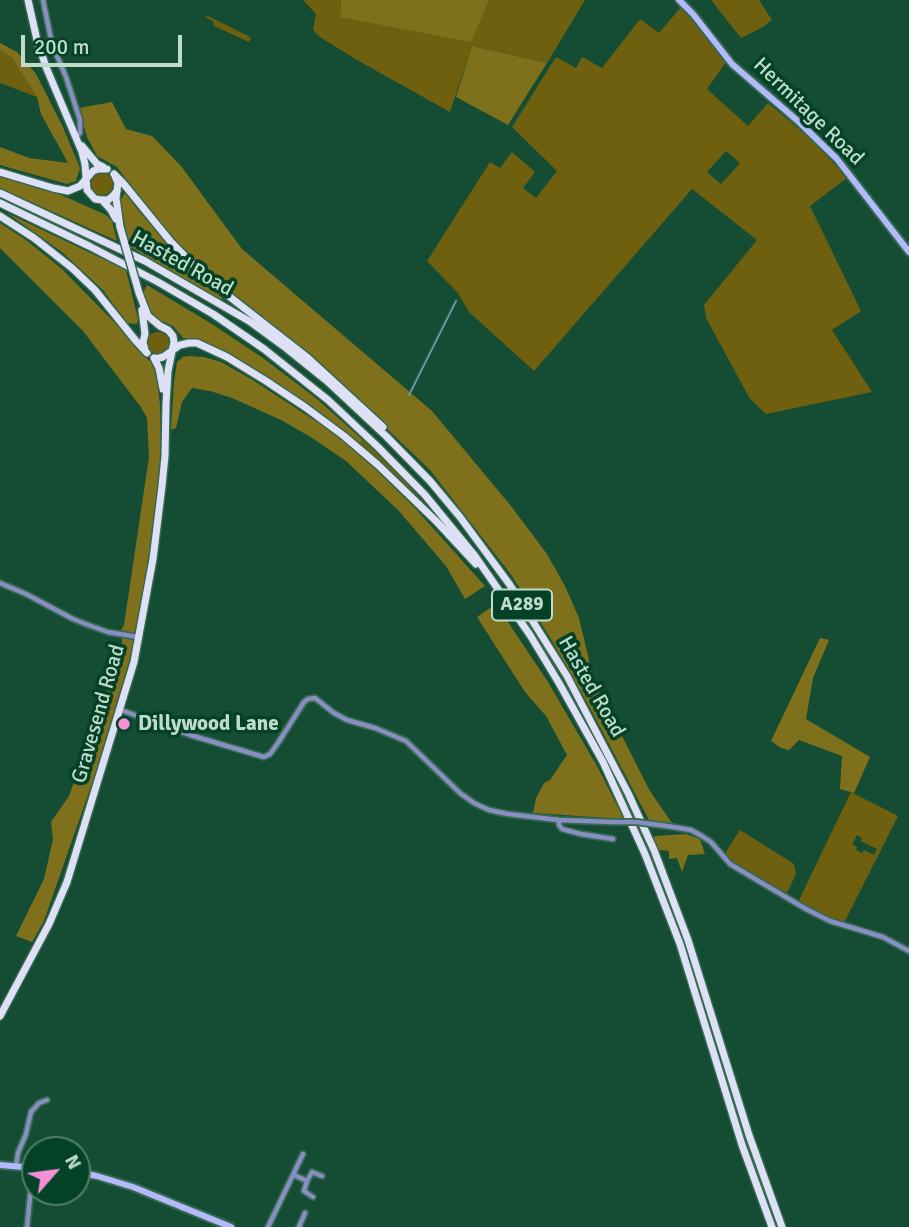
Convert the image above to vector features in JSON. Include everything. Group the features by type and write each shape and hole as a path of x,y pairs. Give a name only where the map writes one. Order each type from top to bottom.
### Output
{"main road":[{"path":"28,0 46,67 85,164 86,186 90,195 95,199 108,200 117,191"},
{"path":"77,139 97,164 110,172 118,183 120,227"},
{"path":"0,172 65,191 75,189 98,169 110,172"},
{"name":"A289","path":"110,172 124,183 171,242 207,279 308,358 374,418 430,475 460,517"},
{"name":"Hasted Road","path":"0,193 128,252 248,321 337,390 411,461 460,517 510,585 567,676 628,793 654,850 688,940 738,1102 782,1227"},
{"path":"0,216 34,237 72,268 147,353 155,359 165,356 172,350 173,336 147,315 120,227 113,212 102,200"},
{"name":"Hasted Road","path":"0,204 177,292 227,323 286,366 347,417 425,495 498,587 530,635 581,722 603,762 645,854 680,944 742,1145 772,1227"},
{"path":"139,293 145,334 143,343 147,353"},
{"path":"145,334 150,328 160,326"},
{"name":"A289","path":"172,350 194,342 202,344 305,407 344,436 398,484 498,587"},
{"name":"Gravesend Road","path":"0,1016 49,924 63,891 135,662 153,559 162,486 172,350"},
{"name":"Gravesend Road","path":"155,359 166,404"}],"street":[{"path":"43,0 52,44 80,120 77,139"},
{"name":"Hermitage Road","path":"680,0 732,64 837,159 909,252"},
{"path":"0,583 91,626 139,637"},
{"path":"121,710 264,757 272,751 304,702 315,698 347,720 406,741 460,793 489,810 559,820 667,826 691,830 711,842 730,864 806,909 830,921 866,930 909,951"},
{"path":"559,820 562,829 613,839"},
{"path":"34,1096 39,1103"},
{"path":"16,1166 31,1112 39,1103 47,1100"},
{"path":"268,1227 303,1154"},
{"path":"0,1165 21,1167"},
{"path":"310,1196 304,1191 307,1181 312,1172 320,1173"},
{"path":"294,1175 307,1181"},
{"path":"91,1176 124,1184 231,1227"},
{"path":"27,1227 29,1206"},
{"path":"299,1227 305,1213"}],"shaded area":[{"path":"303,0 341,0 340,16 471,41 489,0 585,0 547,63 472,46 450,112 320,37 313,30 316,14"},
{"path":"341,0 489,0 471,42 340,17"},
{"path":"711,0 759,0 772,20 741,38"},
{"path":"682,6 726,62 707,89 748,126 768,103 813,141 847,178 810,206 861,311 832,330 872,392 766,414 750,399 706,318 704,305 757,240 692,189 534,371 469,312 458,293 427,261 490,162 500,168 512,152 535,172 523,188 536,198 557,171 512,127 556,57 576,68 582,57 602,68 640,19 659,33","holes":["726,151 740,163 721,184 707,172"]},
{"path":"208,16 248,36 251,38 249,42 214,26 213,21 205,17"},
{"path":"0,43 17,52 36,74 80,168 76,181 67,184 0,165 0,147 29,158 68,163 41,114 37,97 12,58 0,50"},
{"path":"472,46 547,63 508,125 456,97"},
{"path":"0,50 12,58 37,97 0,83"},
{"path":"112,102 126,129 152,136 181,166 242,249 432,411 511,506 547,554 565,586 579,618 594,681 650,791 672,823 650,822 589,706 512,576 430,470 315,360 231,293 190,256 147,208 117,167 97,156 87,137 79,108"},
{"path":"102,173 110,176 113,184 110,192 102,195 94,192 91,184 94,176"},
{"path":"0,175 59,194 106,215 112,221 117,241 0,188"},
{"path":"125,193 143,216 221,296 223,302 129,246 120,201"},
{"path":"7,213 126,270 137,324 127,323 103,290 62,252"},
{"path":"0,223 62,269 152,363 156,371 160,404 161,447 157,499 137,634 98,766 44,921 32,942 16,936 44,879 53,839 51,822 69,796 97,712 111,683 122,644 122,639 118,636 124,625 149,457 147,418 140,406 83,331 0,248"},
{"path":"147,285 263,358 317,399 363,440 358,444 198,341 183,338 173,326 157,319 149,309 143,293"},
{"path":"158,332 166,335 169,343 166,351 158,354 150,351 147,343 150,335"},
{"path":"189,356 221,362 331,431 415,508 485,586 465,599 446,566 398,510 346,461 281,420 232,398 192,388 182,402 176,428 171,430 177,362"},
{"path":"363,440 396,471 424,505 358,444"},
{"path":"496,604 548,682 624,819 533,813 536,798 544,783 550,780 567,755 546,716 525,692 477,617"},
{"path":"820,638 829,640 813,678 806,719 870,757 854,793 840,789 842,756 799,740 789,750 771,741"},
{"path":"851,792 898,816 844,923 798,902","holes":["857,835 862,838 861,841 877,849 874,855 864,850 862,853 856,850 857,847 852,844"]},
{"path":"740,830 794,864 796,874 787,893 735,865 727,856 726,852"},
{"path":"686,834 700,839 705,854 688,855 682,872 677,858 669,859 669,851 659,850 653,839 655,836"}],"waterway":[{"path":"409,395 456,301"}],"place":[{"name":"Dillywood Lane","path":"124,724"}]}
